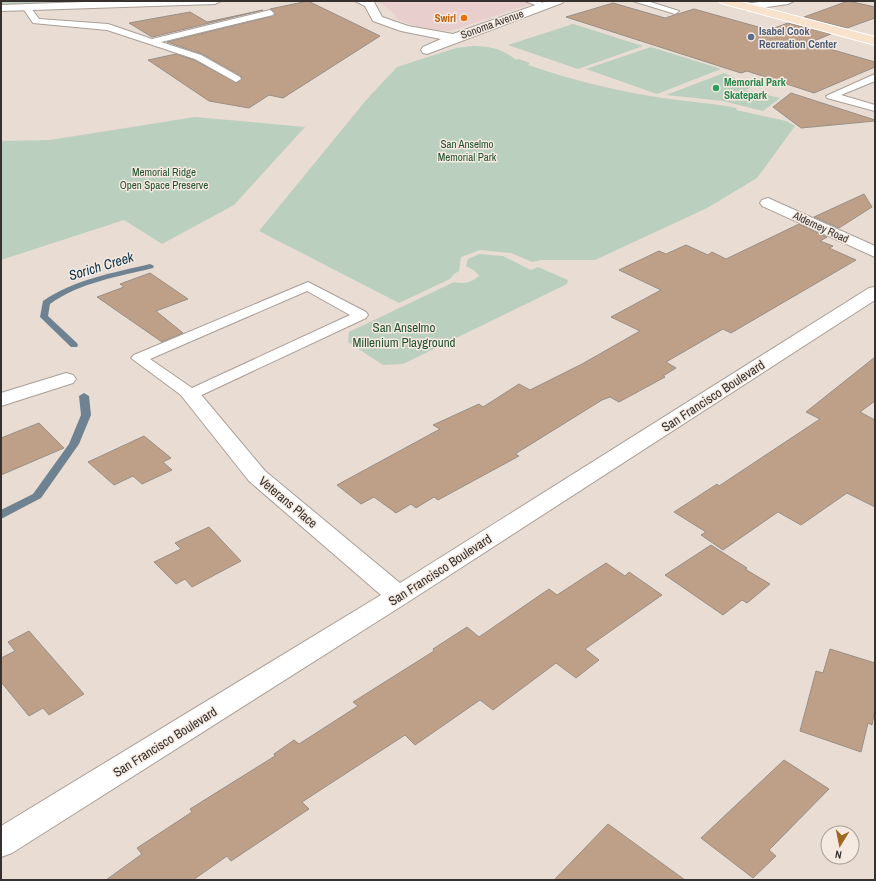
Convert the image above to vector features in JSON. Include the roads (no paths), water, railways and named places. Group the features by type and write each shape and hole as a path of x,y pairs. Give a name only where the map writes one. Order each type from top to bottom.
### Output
{"main road":[{"path":"725,1 875,42"}],"street":[{"path":"1,8 215,1"},
{"path":"361,1 370,4 377,19 405,29 454,38"},
{"name":"Sonoma Avenue","path":"427,50 454,38 558,1"},
{"path":"746,7 788,1"},
{"name":"Alderney Road","path":"768,203 875,252"},
{"name":"San Francisco Boulevard","path":"1,843 399,596 875,292"},
{"path":"1,400 66,379"},
{"name":"Veterans Place","path":"191,395 257,476 399,596"}],"lane":[{"path":"529,1 544,5"},
{"path":"637,1 675,11"},
{"path":"26,7 36,21 108,27 195,55 236,79"},
{"path":"151,42 270,13"},
{"path":"875,77 831,96 875,108"},
{"path":"857,103 875,95"},
{"path":"308,286 361,315 219,381 191,395 139,358 180,342 308,286"}],"waterway":[{"name":"Sorich Creek","path":"74,345 44,317 46,303 69,289 95,279 150,266"},
{"name":"Sorich Creek","path":"1,515 37,496 74,444 86,415 84,396"}],"place":[{"name":"Swirl","path":"464,18"},
{"name":"Isabel Cook Recreation Center","path":"751,37"},
{"name":"Memorial Park Skatepark","path":"716,88"}],"park label":[{"name":"San Anselmo Memorial Park","path":"467,150"},
{"name":"Memorial Ridge Open Space Preserve","path":"164,178"},
{"name":"San Anselmo Millenium Playground","path":"404,334"}]}
